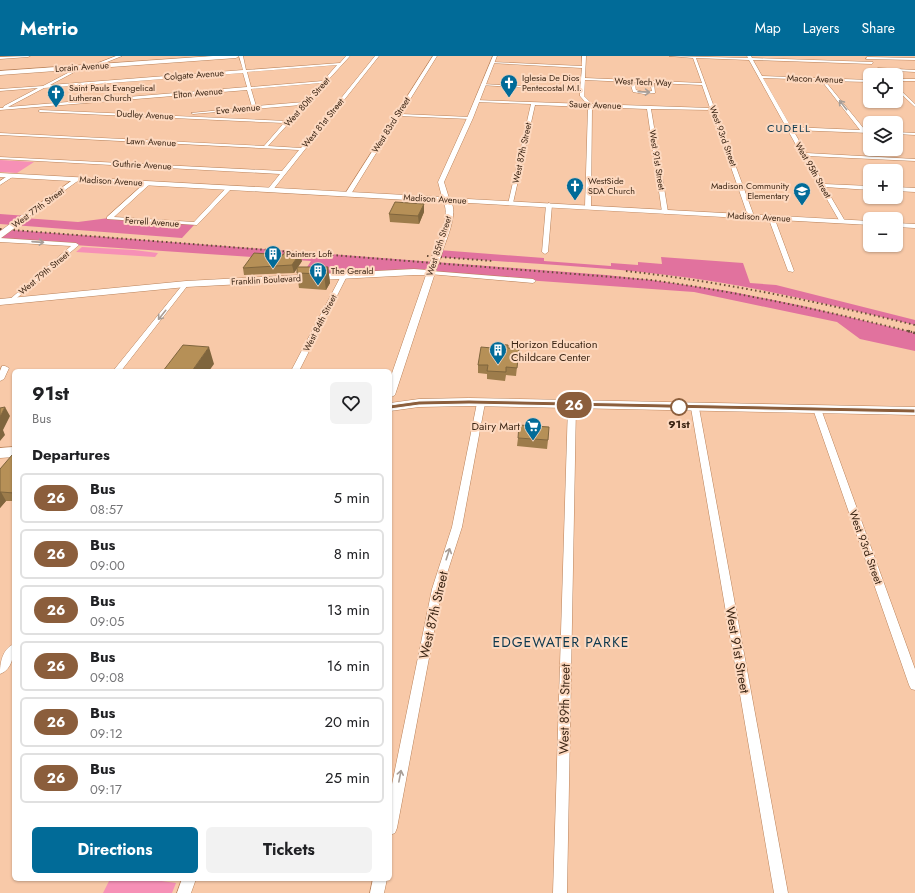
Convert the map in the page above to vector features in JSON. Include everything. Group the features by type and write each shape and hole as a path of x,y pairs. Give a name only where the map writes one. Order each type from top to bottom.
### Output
{"main road":[{"name":"Lorain Avenue","path":"0,73 236,56"},
{"path":"392,407 425,403 481,403 915,411"},
{"path":"0,453 12,452"}],"street":[{"path":"0,58 28,56"},
{"path":"90,67 120,56"},
{"path":"241,56 254,108"},
{"name":"West 80th Street","path":"265,147 348,56"},
{"name":"West 81st Street","path":"270,190 301,149 377,56"},
{"name":"West 83rd Street","path":"348,194 435,56"},
{"name":"West 85th Street","path":"392,389 450,214 450,206 446,200 441,182 470,118 482,85 495,56"},
{"path":"584,56 582,96 590,105 588,207"},
{"path":"671,56 872,64"},
{"name":"West 93rd Street","path":"694,56 751,216"},
{"path":"866,57 915,59"},
{"path":"866,57 877,68"},
{"name":"West 95th Street","path":"750,58 842,221"},
{"path":"492,63 583,67"},
{"name":"Colgate Avenue","path":"0,90 341,64"},
{"path":"1,109 81,67"},
{"path":"903,70 915,71"},
{"name":"Macon Avenue","path":"760,77 863,81"},
{"name":"West Tech Way","path":"583,79 704,84"},
{"path":"822,79 863,131"},
{"path":"903,80 915,80"},
{"path":"632,81 634,91 644,93 654,92 652,82"},
{"name":"Elton Avenue","path":"1,109 324,82"},
{"path":"482,85 582,90"},
{"path":"903,95 914,105"},
{"name":"Sauer Avenue","path":"476,101 713,109"},
{"name":"Eve Avenue","path":"171,117 184,114 306,103"},
{"name":"West 87th Street","path":"510,203 533,103"},
{"name":"West 91st Street","path":"649,108 665,212"},
{"name":"Dudley Avenue","path":"1,109 288,122"},
{"path":"398,115 470,118"},
{"path":"789,128 863,131"},
{"path":"903,133 915,134"},
{"name":"Lawn Avenue","path":"0,134 301,149"},
{"path":"803,154 915,160"},
{"name":"Guthrie Avenue","path":"0,158 283,173"},
{"name":"Madison Avenue","path":"0,175 863,222"},
{"path":"0,183 11,176"},
{"name":"West 77th Street","path":"0,235 76,180"},
{"name":"Ferrell Avenue","path":"148,183 109,218 195,224 229,188"},
{"path":"821,185 863,188"},
{"path":"903,189 915,190"},
{"path":"544,252 549,206"},
{"path":"771,217 791,271"},
{"path":"903,225 915,226"},
{"name":"West 79th Street","path":"0,240 76,245 11,301"},
{"name":"Franklin Boulevard","path":"0,302 186,284 431,271 533,281"},
{"name":"West 84th Street","path":"297,369 344,276"},
{"path":"119,369 186,284"},
{"path":"0,379 5,368"},
{"name":"West 87th Street","path":"392,818 437,589 457,527 481,403"},
{"name":"West 89th Street","path":"560,893 572,405"},
{"name":"West 91st Street","path":"695,408 781,893"},
{"name":"West 93rd Street","path":"817,409 915,685"},
{"path":"0,670 12,652"},
{"path":"184,893 188,881"},
{"path":"377,893 380,881"}],"shaded area":[{"path":"0,160 34,162 17,173 0,172"},
{"path":"0,214 27,216 24,218 78,222 109,218 195,224 182,238 0,224"},
{"path":"0,229 606,275 651,280 728,291 803,306 915,333 915,351 860,339 837,322 694,292 414,272 300,278 311,261 0,240"},
{"path":"82,247 158,253 155,257 76,252"},
{"path":"439,250 544,258 544,261 611,266 611,263 638,265 638,262 662,264 661,257 743,263 750,283 776,285 915,320 915,325 792,296 717,282 612,269 437,257"},
{"path":"109,881 162,881 176,883 172,893 103,893"}],"building":[{"path":"395,202 424,204 418,216 389,214"},
{"path":"285,252 300,253 292,265 243,268 254,253 283,255"},
{"path":"297,267 328,267 324,274 297,273"},
{"name":"Horizon Education Childcare Center","path":"492,344 508,345 508,348 519,349 517,368 506,367 506,372 487,371 488,365 478,365 481,347 492,348"},
{"path":"183,345 209,347 193,369 165,369"},
{"path":"5,407 0,417 0,408"},
{"path":"519,425 549,427 548,440 518,438"},
{"path":"12,455 12,493 0,492 0,469"}],"railway":[{"path":"0,229 651,280 717,290 909,331"},
{"path":"427,256 493,261"},
{"path":"626,271 735,287 843,308 915,325"},
{"path":"909,331 915,333"}],"bus line":[{"name":"26","path":"392,407 419,403 469,402 695,408 915,411"}],"place":[{"name":"Iglesia De Dios Pentecostal M.I.","path":"509,98"},
{"name":"Saint Pauls Evangelical Lutheran Church","path":"56,108"},
{"name":"WestSide SDA Church","path":"575,201"},
{"name":"Madison Community Elementary","path":"802,206"},
{"name":"Painters Loft","path":"273,269"},
{"name":"The Gerald","path":"318,286"},
{"name":"Horizon Education Childcare Center","path":"498,365"},
{"name":"91st","path":"679,407"},
{"name":"Dairy Mart","path":"533,441"}],"district":[{"name":"CUDELL","path":"789,128"},
{"name":"EDGEWATER PARKE","path":"561,642"}]}
